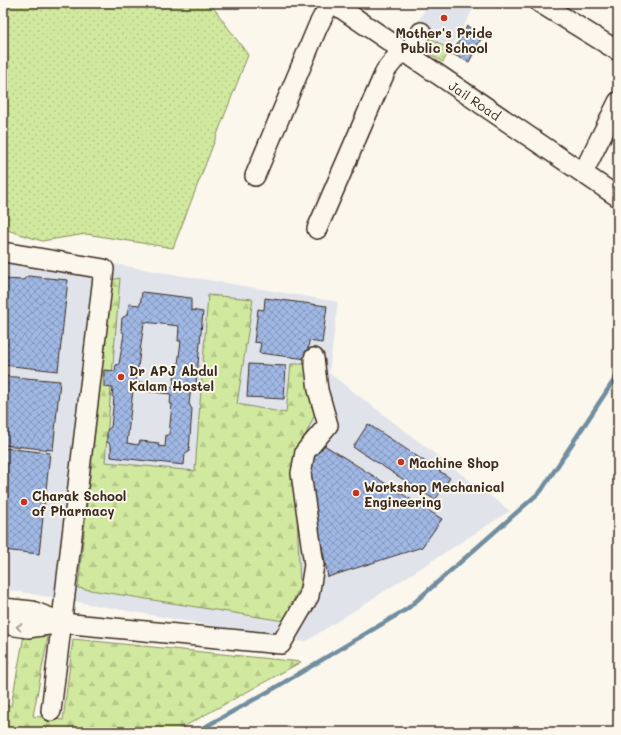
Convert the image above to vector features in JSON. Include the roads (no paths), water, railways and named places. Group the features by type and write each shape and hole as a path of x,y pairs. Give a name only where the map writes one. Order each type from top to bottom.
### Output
{"street":[{"name":"Jail Road","path":"332,3 354,9 404,52 618,197"},
{"path":"255,176 318,26 332,3"},
{"path":"540,3 618,52"},
{"path":"317,230 386,70 404,52 420,32"},
{"path":"583,173 618,102"},
{"path":"3,252 104,269 51,711"},
{"path":"3,624 28,628 62,623 281,644 309,596 314,565 301,473 305,452 328,425 318,390 314,358"},
{"path":"3,608 32,611 62,623"}],"waterway":[{"path":"196,732 273,689 407,609 541,491 618,374"}],"place":[{"name":"Mother's Pride Public School","path":"444,18"},
{"name":"Dr APJ Abdul Kalam Hostel","path":"121,377"},
{"name":"Machine Shop","path":"401,462"},
{"name":"Workshop Mechanical Engineering","path":"356,493"},
{"name":"Charak School of Pharmacy","path":"24,502"}]}
